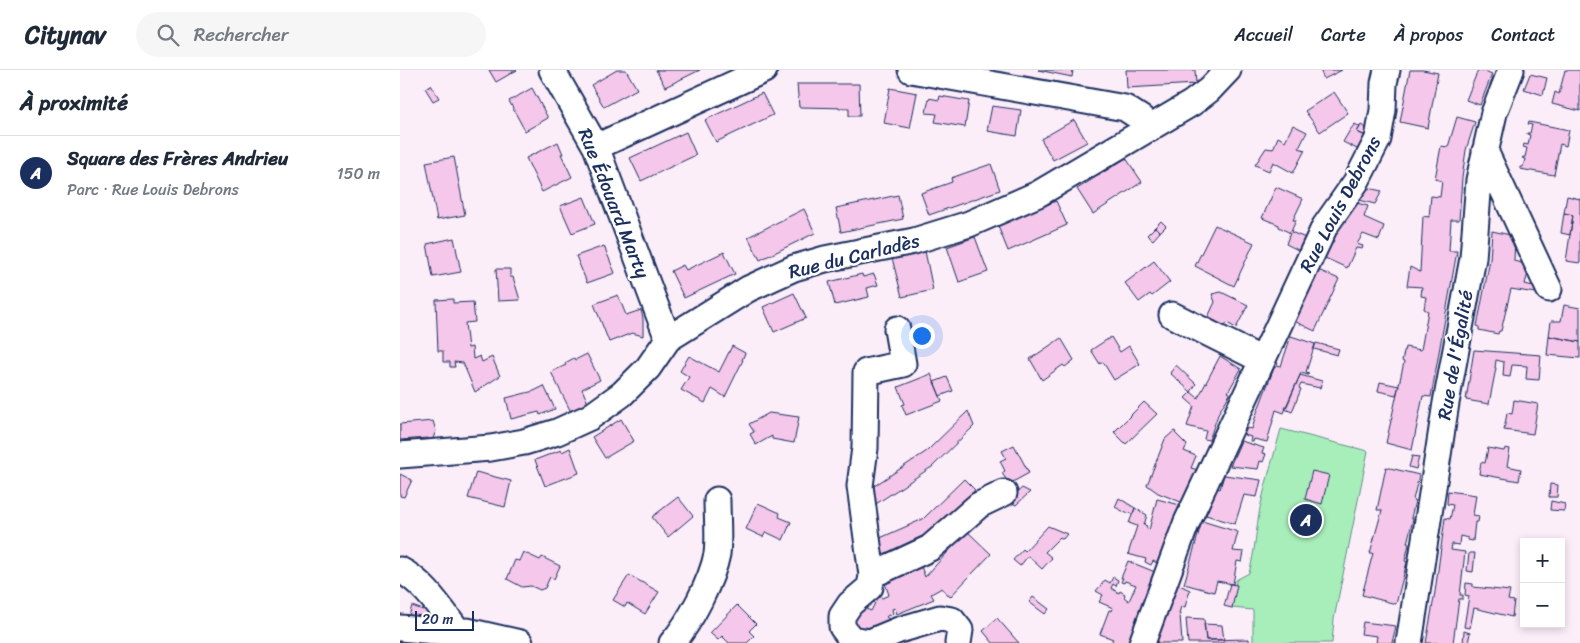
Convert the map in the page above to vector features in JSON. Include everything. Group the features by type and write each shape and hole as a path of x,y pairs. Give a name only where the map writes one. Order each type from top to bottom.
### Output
{"street":[{"name":"Rue Édouard Marty","path":"552,70 596,148 668,339"},
{"path":"596,148 764,70"},
{"path":"910,70 1125,108 1142,119 1150,129"},
{"name":"Rue du Carladès","path":"400,455 491,448 524,442 557,432 590,417 622,394 648,368 668,339 748,289 794,268 825,259 914,241 970,224 1038,194 1192,103 1209,90 1228,70"},
{"name":"Rue Louis Debrons","path":"1142,643 1186,524 1262,360 1325,226 1356,182 1378,139 1387,70"},
{"name":"Rue de l'Égalité","path":"1410,643 1446,403 1472,258 1479,180 1494,113 1511,70"},
{"path":"1485,151 1549,289"},
{"path":"1172,315 1262,360"},
{"path":"897,329 903,364 866,372 865,448 860,486 872,575 870,587 850,604 842,616 842,627 851,639 870,642 899,630 940,618 952,620 960,630 958,643"},
{"path":"872,575 930,548 979,505 1004,493"},
{"path":"672,643 682,632 708,583 717,553 717,500"},
{"path":"400,570 408,574 436,602 464,638"},
{"path":"400,628 464,638"},
{"path":"464,638 466,631 520,643"}],"green space":[{"path":"1281,429 1368,451 1334,619 1332,643 1253,643 1253,610 1232,608 1236,580 1249,573 1260,508"}],"building":[{"path":"489,70 517,70 496,82"},
{"path":"617,70 626,70 637,89 604,107 591,85"},
{"path":"656,70 700,70 665,87"},
{"path":"1038,70 1073,70 1072,77"},
{"path":"1126,70 1195,70 1196,84 1127,88"},
{"path":"1320,70 1342,70 1324,79"},
{"path":"1410,70 1438,73 1428,128 1400,122"},
{"path":"1478,70 1492,74 1480,105 1466,100"},
{"path":"1565,70 1580,70 1580,111 1552,104 1555,92 1559,94"},
{"path":"1530,74 1547,78 1543,95 1524,89"},
{"path":"797,84 859,84 860,116 849,116 849,108 799,107"},
{"path":"431,85 439,98 433,101 425,88"},
{"path":"532,88 548,118 525,131 509,101"},
{"path":"890,88 917,93 910,128 884,123"},
{"path":"1334,92 1348,113 1320,132 1305,111"},
{"path":"762,93 773,115 716,142 705,120"},
{"path":"940,96 969,101 965,127 935,122 937,114 926,113 929,98 939,100"},
{"path":"992,106 1021,110 1017,136 987,131"},
{"path":"1457,117 1475,122 1466,150 1459,220 1451,220 1449,251 1457,251 1431,397 1423,396 1412,450 1386,443 1404,362 1402,361 1405,347 1421,350 1428,311 1424,309 1426,297 1421,296 1422,287 1407,286 1410,267 1420,272 1423,216 1429,217 1431,196 1440,197 1442,181 1435,179 1441,146 1448,147"},
{"path":"1074,120 1087,142 1053,160 1041,139"},
{"path":"1529,122 1569,130 1566,146 1560,144 1554,175 1520,169 1520,167 1523,167 1525,159 1522,158 1525,157 1527,148 1523,147 1524,144 1528,145 1530,135 1527,133 1530,133 1532,125 1528,124"},
{"path":"1355,124 1360,127 1357,132 1370,138 1363,152 1343,142"},
{"path":"1293,125 1307,132 1299,148 1305,150 1293,173 1273,162 1269,171 1255,165 1266,148 1273,149 1278,137 1285,141"},
{"path":"1361,125 1372,131 1370,138 1357,132"},
{"path":"686,132 696,155 641,181 630,158"},
{"path":"558,142 563,154 561,154 572,177 542,192 526,158"},
{"path":"454,157 465,215 437,220 426,162"},
{"path":"1126,158 1142,182 1093,214 1077,189"},
{"path":"991,164 1000,190 929,215 921,193 952,182 951,178"},
{"path":"1276,187 1303,199 1293,220 1296,220 1291,232 1308,239 1302,252 1286,244 1290,233 1279,227 1279,225 1262,218"},
{"path":"1363,187 1382,191 1375,204 1355,199"},
{"path":"898,195 903,219 841,232 836,208"},
{"path":"1567,196 1580,199 1580,263 1566,261 1573,215 1564,213"},
{"path":"584,197 595,224 572,233 560,206"},
{"path":"1056,201 1067,225 1008,251 998,226"},
{"path":"1353,202 1368,206 1364,217 1384,226 1379,240 1363,234 1357,244 1363,246 1362,249 1356,248 1347,268 1323,257"},
{"path":"804,209 815,233 760,260 748,237"},
{"path":"1564,213 1573,215 1570,235 1561,233"},
{"path":"1161,221 1166,226 1160,232 1155,227"},
{"path":"1215,225 1254,243 1234,286 1195,266"},
{"path":"1155,227 1160,232 1153,240 1147,235"},
{"path":"1492,231 1515,236 1514,261 1525,264 1524,271 1528,273 1525,284 1537,287 1535,293 1511,289 1501,331 1498,334 1479,330 1477,326 1490,260"},
{"path":"975,237 988,272 959,282 947,247"},
{"path":"454,238 461,272 433,277 427,244"},
{"path":"604,246 615,273 587,283 576,256"},
{"path":"925,251 933,290 902,297 892,258"},
{"path":"724,252 735,274 684,298 671,271 683,265 686,270"},
{"path":"1154,261 1170,282 1152,296 1150,294 1139,302 1125,283"},
{"path":"496,269 510,269 510,277 513,277 520,300 498,301"},
{"path":"1318,270 1339,279 1315,331 1294,321"},
{"path":"862,274 863,277 874,274 878,285 867,288 869,297 835,305 829,282"},
{"path":"1221,292 1248,305 1236,328 1227,323 1225,327 1208,317 1215,302 1212,294"},
{"path":"794,293 806,318 774,332 763,307"},
{"path":"618,295 626,315 641,310 643,336 632,333 609,342 594,304"},
{"path":"453,299 453,303 473,302 475,322 465,323 468,348 472,347 473,359 480,356 482,362 492,357 500,376 475,392 463,363 454,362 455,367 450,367 450,362 443,362 443,351 438,351 436,300"},
{"path":"1564,305 1580,308 1580,342 1549,336 1551,321 1561,321"},
{"path":"1291,336 1315,344 1306,372 1309,373 1308,375 1301,373 1284,413 1276,410 1267,442 1254,439 1253,442 1250,441 1251,437 1244,435 1247,428 1252,429 1276,363 1281,366"},
{"path":"1549,336 1580,342 1580,358 1547,355"},
{"path":"1111,337 1120,352 1129,346 1140,364 1114,380 1103,362 1100,364 1091,350"},
{"path":"1061,338 1074,360 1065,367 1063,365 1042,380 1030,359"},
{"path":"1316,343 1339,349 1337,355 1314,349"},
{"path":"732,346 745,353 725,397 712,389 705,403 681,390 689,377 680,371 689,356 719,372"},
{"path":"1474,350 1541,355 1539,380 1526,379 1527,366 1512,365 1510,377 1503,376 1504,362 1496,360 1489,404 1466,400"},
{"path":"587,354 600,380 582,389 588,403 571,412 551,372 566,365 565,363 574,358 575,360"},
{"path":"1220,356 1241,369 1228,392 1230,394 1219,412 1209,440 1204,439 1206,431 1187,426 1194,406 1185,398 1191,392 1198,398"},
{"path":"1176,365 1196,384 1191,392 1170,373"},
{"path":"931,374 942,401 906,415 902,405 905,404 898,387"},
{"path":"1300,375 1322,381 1320,388 1301,384 1299,388 1301,389 1292,412 1285,409"},
{"path":"947,377 953,391 940,396 934,382"},
{"path":"1380,382 1399,386 1396,395 1378,391"},
{"path":"544,386 555,409 540,415 539,412 511,419 506,398 534,391"},
{"path":"1514,400 1538,404 1533,434 1504,430 1507,413 1512,414"},
{"path":"1144,402 1157,414 1126,444 1114,432"},
{"path":"968,411 974,426 931,468 873,506 868,490 927,451"},
{"path":"769,413 799,417 794,443 772,439 772,436 756,445 750,434 754,432 749,424"},
{"path":"621,419 634,441 605,458 592,437"},
{"path":"433,421 436,431 431,443 429,443 428,438 400,440 400,424"},
{"path":"1174,431 1187,445 1184,451 1196,456 1191,468 1198,470 1186,504 1158,493 1147,485 1165,439"},
{"path":"1241,441 1264,448 1262,453 1266,454 1263,462 1260,461 1258,469 1230,466"},
{"path":"1014,445 1029,473 1009,484 1002,473 1005,471 1000,461 1006,458 1002,451"},
{"path":"570,448 579,473 545,486 535,460"},
{"path":"1488,448 1504,451 1505,448 1510,449 1507,466 1521,469 1519,481 1479,474 1481,462 1485,463"},
{"path":"1412,456 1419,457 1416,469 1409,467"},
{"path":"1386,467 1419,475 1413,500 1415,501 1411,518 1413,519 1407,543 1409,544 1405,561 1407,562 1396,604 1362,595 1373,553 1370,553 1382,510 1377,510"},
{"path":"1312,471 1329,475 1322,504 1305,499"},
{"path":"476,472 511,481 505,507 468,498"},
{"path":"400,474 412,480 404,497 400,496"},
{"path":"1224,475 1261,480 1257,497 1244,495 1235,524 1206,515 1217,488 1220,489"},
{"path":"964,479 975,490 933,531 882,555 878,539 923,519"},
{"path":"1550,484 1558,485 1557,497 1549,497"},
{"path":"1022,488 1030,492 1016,505 1008,501"},
{"path":"1448,491 1476,495 1473,515 1479,516 1478,522 1475,522 1473,541 1460,536 1459,545 1452,544 1451,550 1465,552 1460,595 1463,595 1463,599 1459,599 1453,643 1426,643 1445,518 1450,519 1453,505 1447,504"},
{"path":"678,497 693,516 668,537 652,517"},
{"path":"1119,498 1135,508 1133,514 1126,513 1115,507"},
{"path":"1157,499 1180,505 1163,566 1153,561 1151,565 1145,562 1146,559 1128,554 1137,526 1129,523 1135,508 1147,515 1144,525 1149,530"},
{"path":"1551,501 1565,504 1564,511 1550,510"},
{"path":"758,503 780,513 779,517 791,522 783,540 766,532 763,537 746,529"},
{"path":"1202,521 1238,532 1233,551 1244,552 1242,562 1237,561 1233,584 1217,581 1214,592 1184,584"},
{"path":"1048,526 1067,534 1063,539 1060,537 1045,552 1052,558 1042,569 1028,556 1020,566 1013,560 1023,549 1025,551"},
{"path":"967,531 991,554 950,597 942,588 931,594 934,599 897,614 895,608 892,609 893,613 886,617 891,620 882,643 844,643 859,606 871,611 875,603 869,601 874,594 882,598 889,595 884,580 920,564 925,577"},
{"path":"523,552 540,560 542,557 560,566 554,579 550,577 545,588 540,590 531,586 522,587 507,579 515,560 519,561"},
{"path":"1469,553 1475,553 1473,572 1467,571"},
{"path":"1128,561 1160,574 1129,643 1113,643 1111,642 1113,639 1100,634 1109,610 1112,611 1113,608 1099,602 1103,595 1096,591 1105,580 1110,583 1113,577 1118,580 1116,586 1113,584 1111,588 1125,594 1124,597 1129,601 1136,585 1125,581 1124,583 1121,582"},
{"path":"629,575 659,592 645,614 627,603 625,607 613,600"},
{"path":"1175,583 1190,590 1185,607 1181,606 1179,614 1182,643 1152,643"},
{"path":"1466,583 1473,584 1473,587 1510,591 1508,600 1514,601 1512,617 1474,608 1470,628 1464,627 1469,596 1465,595"},
{"path":"1230,584 1237,585 1232,608 1224,606"},
{"path":"1033,597 1049,609 1045,614 1029,602"},
{"path":"737,605 756,624 749,631 754,636 747,643 729,643 722,636 718,640 710,633"},
{"path":"412,606 423,610 424,607 442,628 406,625"},
{"path":"997,618 1019,643 993,643 983,631"},
{"path":"1186,618 1204,619 1206,640 1249,639 1249,643 1188,643"},
{"path":"1363,622 1396,626 1392,643 1376,643 1377,636 1361,634"},
{"path":"1204,624 1222,625 1224,640 1206,640"},
{"path":"1464,631 1470,633 1468,643 1463,643"}],"place":[{"name":"Square des Frères Andrieu","path":"1306,520"}]}
